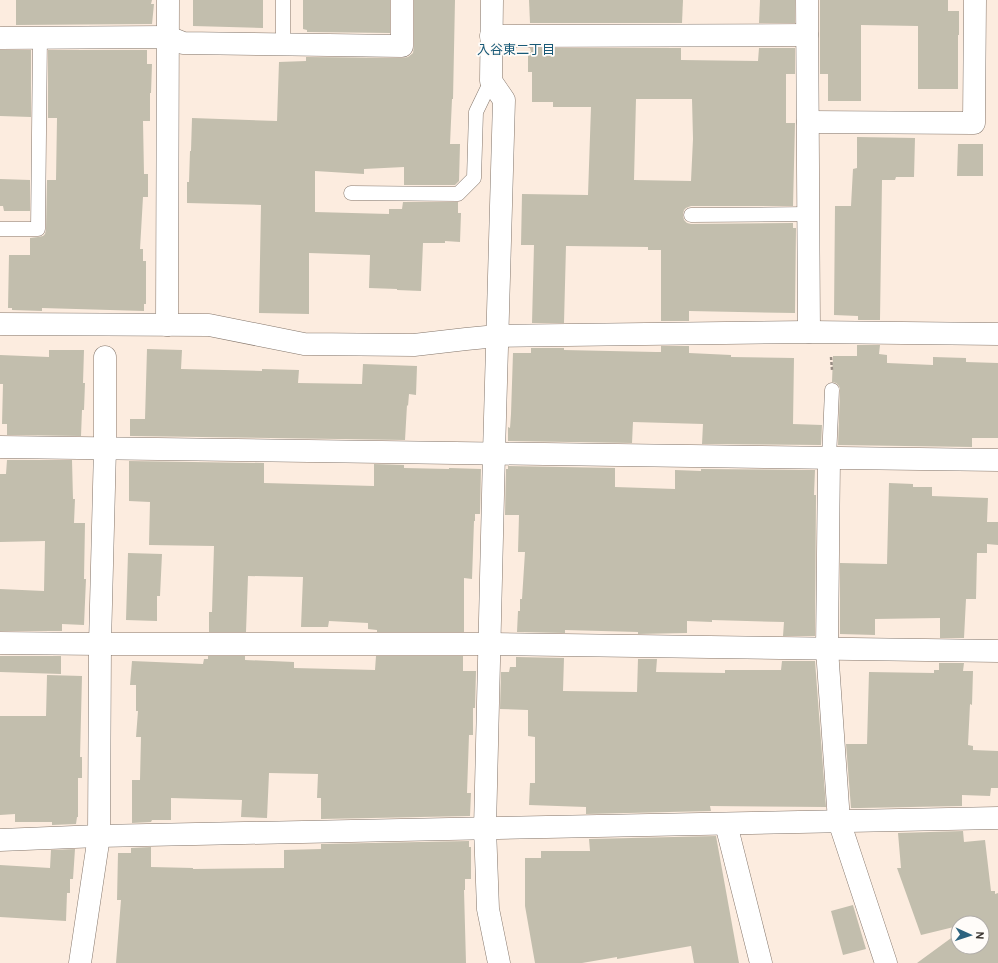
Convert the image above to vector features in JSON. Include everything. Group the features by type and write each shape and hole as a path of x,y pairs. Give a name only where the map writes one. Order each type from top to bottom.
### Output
{"street":[{"path":"167,325 168,0"},
{"path":"0,38 168,37 183,43 402,46 402,0"},
{"path":"492,0 491,81 504,100 485,828 488,909 498,963"},
{"path":"807,0 809,332"},
{"path":"808,122 974,123 975,0"},
{"path":"491,36 807,35"},
{"path":"0,324 209,325 304,344 414,345 466,338 497,336 809,332 998,334"},
{"path":"80,963 99,836 100,644 106,357"},
{"path":"0,447 998,460"},
{"path":"829,458 826,649 839,821 886,963"},
{"path":"0,643 490,644 998,651"},
{"path":"0,840 99,836 998,818"},
{"path":"726,824 761,963"}],"lane":[{"path":"283,0 283,44"},
{"path":"0,229 38,229 40,37"},
{"path":"351,194 458,194 474,178 476,112 491,81"},
{"path":"692,215 808,214"},
{"path":"829,458 832,390"}],"path":[{"path":"831,332 832,390"}],"building":[{"path":"16,0 152,0 151,4 154,4 152,24 16,25"},
{"path":"193,0 263,0 263,28 193,26"},
{"path":"303,0 390,0 390,33 307,32 307,30 303,29"},
{"path":"414,0 455,0 453,99 450,144 460,144 459,181 455,185 404,185 404,167 364,169 364,174 315,171 315,212 389,214 389,209 402,209 403,202 458,202 458,213 461,213 460,242 445,241 445,243 423,243 421,291 369,288 370,255 309,253 309,314 259,313 261,205 187,203 187,182 189,182 192,118 277,121 279,62 306,61 306,57 408,57 413,53 414,46"},
{"path":"529,0 683,0 682,23 530,23"},
{"path":"760,0 795,0 795,23 759,23"},
{"path":"820,0 948,0 948,11 959,11 958,89 918,89 918,26 861,25 861,101 828,101 828,74 820,74"},
{"path":"530,48 681,48 681,60 758,61 759,48 795,48 795,74 786,74 786,123 795,123 793,206 691,206 684,210 683,215 684,220 691,224 793,223 793,228 796,228 795,313 689,311 689,321 661,321 661,250 648,250 648,247 566,246 564,323 532,323 534,245 521,245 522,194 588,195 591,107 553,107 553,102 532,102 532,72 528,72 528,52 531,52","holes":["636,99 692,99 693,139 691,181 634,180"]},
{"path":"0,50 31,50 31,117 0,116"},
{"path":"48,50 147,50 147,64 152,64 150,121 143,121 144,174 148,174 148,197 143,197 140,249 143,249 143,261 146,261 146,304 144,304 144,311 42,308 42,311 12,310 12,308 8,308 9,255 30,255 30,238 43,236 45,234 47,180 56,180 57,118 48,118"},
{"path":"857,137 915,138 914,177 896,177 895,180 882,180 880,320 858,320 858,316 834,315 835,206 851,206 853,169 857,168"},
{"path":"958,144 983,144 983,176 957,176"},
{"path":"0,179 30,180 30,211 4,211 3,206 0,206"},
{"path":"857,345 880,345 879,354 887,355 887,363 933,365 933,357 966,358 966,362 998,363 998,438 972,438 972,447 838,445 840,390 836,383 832,382 833,356 857,356"},
{"path":"661,346 689,346 689,353 731,355 731,357 794,358 793,424 822,425 821,445 702,444 703,424 633,422 632,443 508,441 508,427 510,428 511,414 513,353 531,353 531,348 661,352"},
{"path":"147,349 182,350 181,369 262,371 262,369 299,370 298,383 362,384 363,364 417,366 416,395 409,394 405,440 130,436 130,419 145,419"},
{"path":"49,350 84,350 83,383 85,383 81,436 7,435 7,424 2,424 3,384 0,384 0,355 49,357"},
{"path":"7,460 72,460 73,499 75,499 74,523 85,523 84,579 86,579 84,625 62,624 62,631 0,631 0,589 44,591 45,541 0,542 0,474 6,474"},
{"path":"129,461 264,463 264,483 374,486 374,464 404,465 404,468 481,469 480,514 475,514 474,521 472,579 464,578 464,632 377,632 377,630 368,629 368,623 329,621 328,627 301,627 303,577 248,576 246,632 209,632 209,612 212,612 214,546 149,545 150,502 129,501"},
{"path":"508,466 615,468 615,487 675,489 675,470 815,470 815,636 783,636 784,622 712,620 712,622 687,621 687,633 638,634 638,632 565,630 565,633 517,632 518,611 520,611 520,599 522,599 525,552 518,552 519,515 505,515 506,469 508,469"},
{"path":"889,483 913,484 913,487 932,487 932,496 988,498 987,522 998,522 998,545 987,544 987,553 977,553 976,599 966,599 964,638 940,638 940,618 875,619 875,635 840,634 840,563 887,564"},
{"path":"128,553 162,554 160,596 157,596 157,621 126,620"},
{"path":"0,656 61,656 61,674 0,672"},
{"path":"208,656 245,656 245,660 294,662 294,668 375,670 376,656 463,656 463,671 476,671 475,708 473,708 473,735 469,735 467,793 471,793 470,816 321,819 321,798 317,798 318,774 269,773 267,818 241,817 242,800 171,798 171,820 152,820 151,822 132,823 132,780 140,780 141,737 136,737 138,711 136,711 136,685 130,685 132,661 203,664 204,659 208,659"},
{"path":"516,657 564,658 563,691 637,692 638,659 657,659 656,672 725,673 725,670 781,670 782,661 815,661 826,807 710,806 711,811 586,814 586,807 529,805 530,783 535,783 535,737 528,736 528,710 500,709 501,672 509,672 510,667 516,667"},
{"path":"939,663 964,663 963,671 973,671 972,705 970,704 968,745 973,746 973,750 998,751 998,788 991,788 990,796 962,795 962,806 851,808 846,744 867,744 869,672 934,673 934,670 939,670"},
{"path":"47,675 82,676 80,757 82,757 82,778 78,778 78,817 76,824 52,825 52,822 15,822 15,814 0,815 0,716 46,716"},
{"path":"963,831 964,842 985,840 991,891 995,891 995,894 998,893 998,963 917,963 950,939 950,955 990,955 990,915 950,915 950,928 921,935 897,868 901,868 898,833"},
{"path":"716,836 739,963 694,963 691,946 617,959 617,957 582,963 535,963 525,906 525,858 541,858 541,851 590,851 589,839"},
{"path":"469,841 469,847 471,847 471,879 465,879 464,890 466,963 116,963 121,900 117,900 118,853 131,853 131,848 151,847 151,867 193,869 284,868 284,850 321,849 321,844"},
{"path":"75,849 73,879 70,879 70,893 67,893 66,921 0,917 0,865 50,868 51,850"},
{"path":"853,905 866,949 843,955 831,911"}],"district":[{"name":"入谷東二丁目","path":"516,49"}]}
